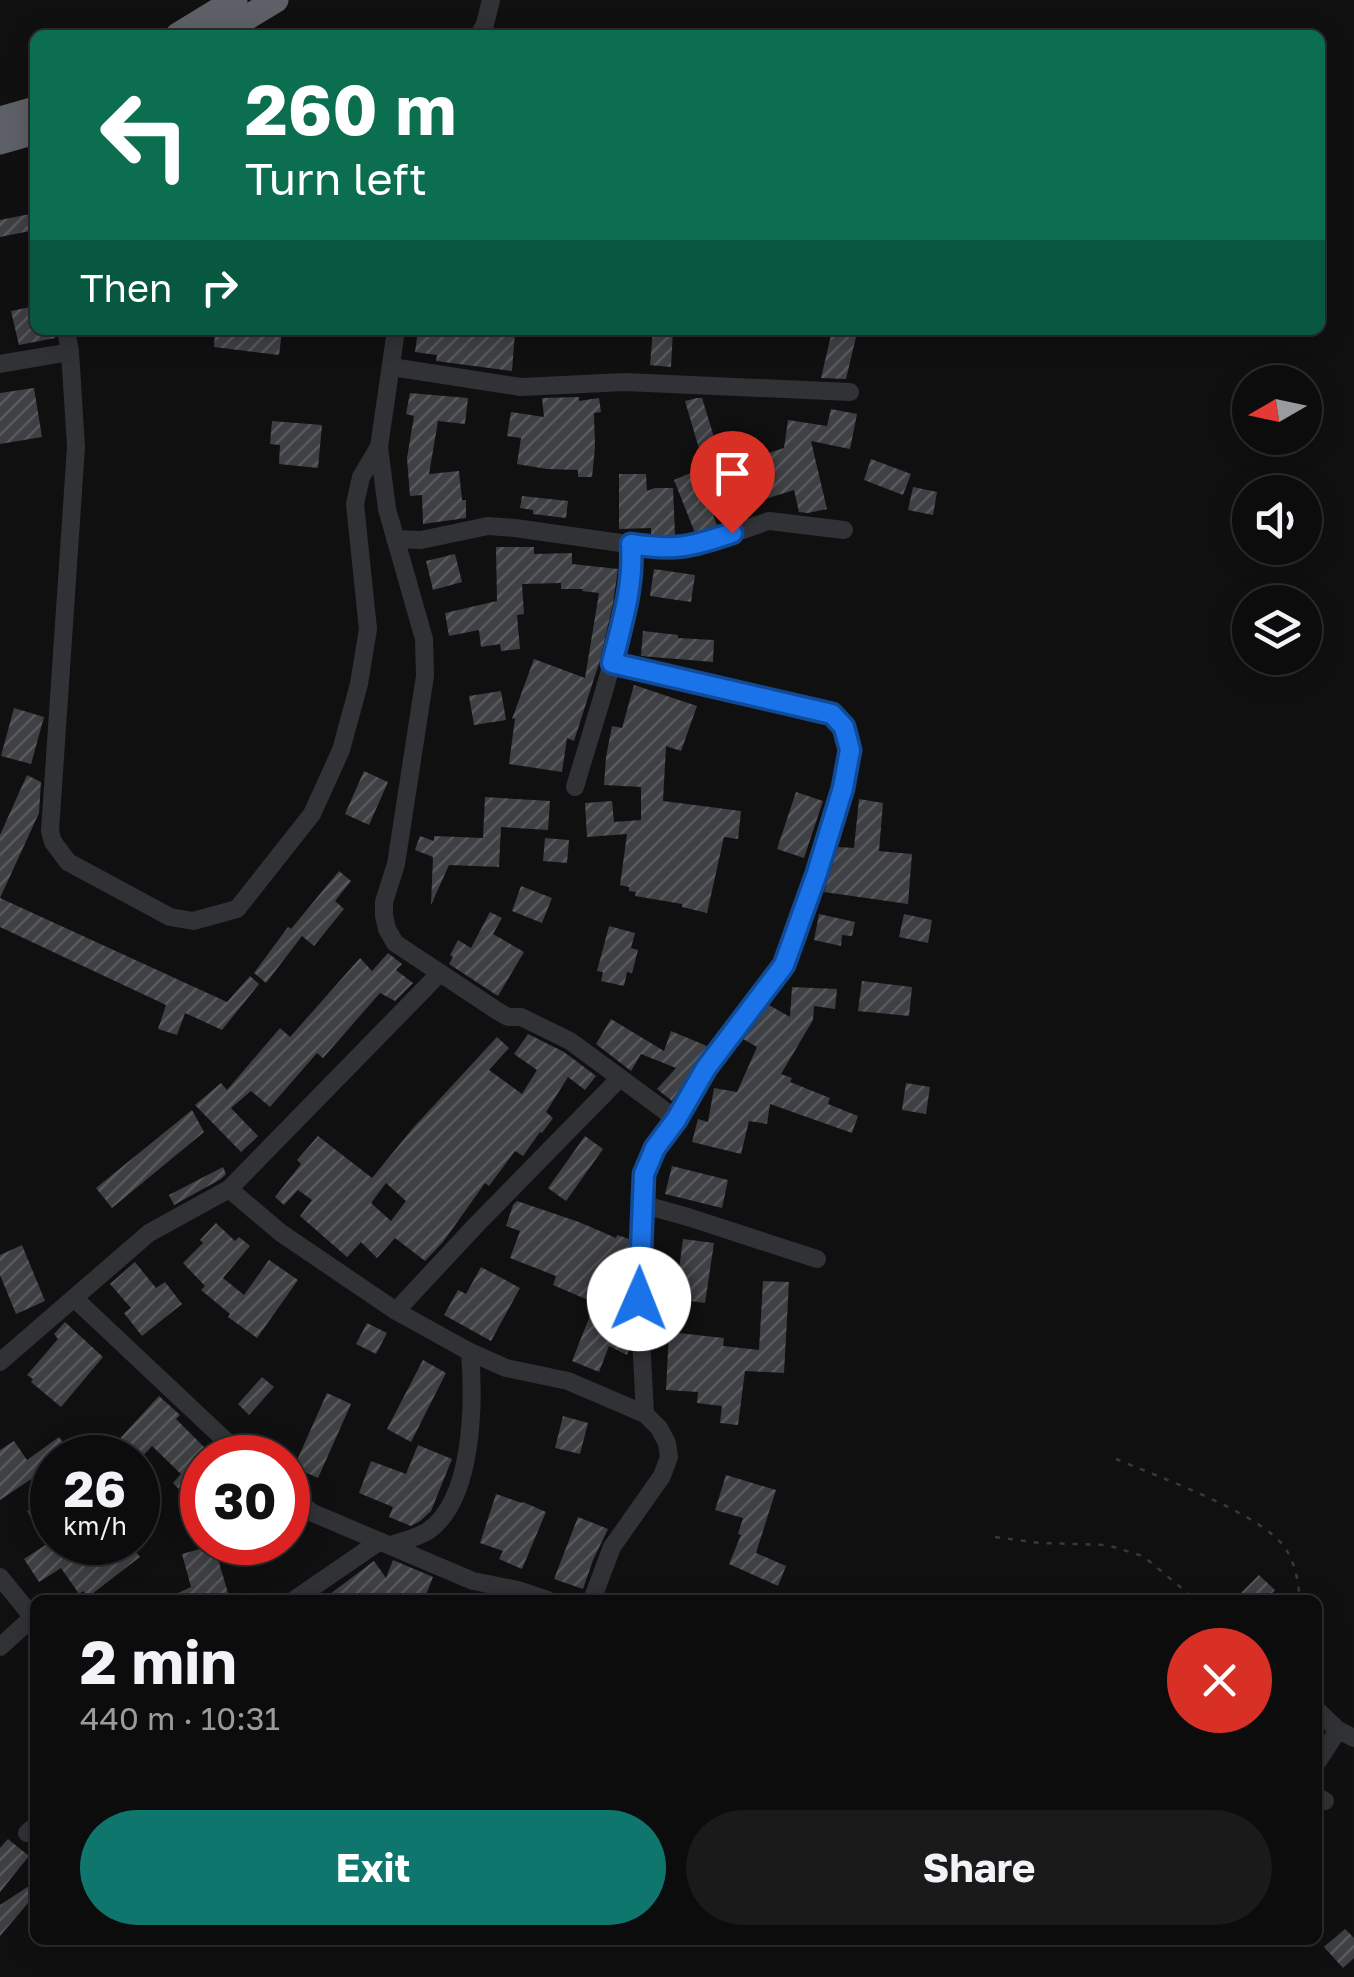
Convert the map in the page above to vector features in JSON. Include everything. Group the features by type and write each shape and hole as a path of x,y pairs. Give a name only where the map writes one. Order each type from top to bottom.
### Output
{"highway":[{"path":"186,30 235,0"},
{"path":"226,30 276,0"},
{"path":"0,119 30,130"},
{"path":"0,142 30,132"}],"street":[{"path":"482,30 491,0"},
{"path":"67,335 76,447 50,831 52,842 68,862 170,916 192,921 237,909 312,814 341,750 359,684 368,629 355,504 361,477 379,447"},
{"path":"395,335 379,447 387,509 424,639 425,676 396,864 384,902 387,929 395,943 439,974 508,1017 521,1017 570,1041 676,1120"},
{"path":"0,364 70,352"},
{"path":"392,367 521,387 625,382 850,392"},
{"path":"395,539 422,540 488,526 664,549 695,546 769,521 844,530"},
{"path":"576,787 630,590 631,544"},
{"path":"612,663 832,714 844,727 850,750 833,822 784,965 706,1068 655,1148 644,1174 639,1299 645,1414"},
{"path":"0,1362 149,1233 229,1189 439,974"},
{"path":"396,1311 619,1079"},
{"path":"229,1189 281,1233 396,1311 470,1352 506,1368 568,1381 645,1414 659,1428 669,1457 662,1476 612,1547 594,1595"},
{"path":"641,1204 817,1259"},
{"path":"74,1298 220,1435"},
{"path":"302,1595 385,1543 426,1532 443,1517 457,1491 471,1422 470,1352"},
{"path":"310,1511 473,1582 533,1595"},
{"path":"0,1578 30,1614"},
{"path":"0,1647 30,1622"},
{"path":"1322,1714 1346,1734 1322,1757"}],"path":[{"path":"1116,1459 1217,1502 1257,1524 1284,1546 1298,1576 1300,1595"},
{"path":"995,1537 1107,1545 1143,1556 1190,1595"}],"building":[{"path":"30,214 30,231 0,237 0,220"},
{"path":"30,307 30,335 55,338 19,345 11,311"},
{"path":"215,335 282,335 279,355 214,347"},
{"path":"417,335 515,335 512,371 436,361 437,355 415,352"},
{"path":"653,335 673,335 671,367 650,365"},
{"path":"831,335 856,337 846,379 821,378"},
{"path":"34,388 42,437 0,444 0,393"},
{"path":"410,393 468,398 465,424 438,421 429,474 459,471 466,518 423,524 422,495 410,496 407,458 414,416 406,414"},
{"path":"579,397 579,401 599,398 601,412 594,413 592,477 578,477 578,470 517,464 521,438 507,436 511,412 544,417 542,398"},
{"path":"702,398 717,447 700,452 685,401"},
{"path":"831,409 857,414 850,449 811,441 827,509 799,512 794,490 713,515 717,525 695,533 674,480 695,471 704,494 754,477 749,459 784,448 788,420 827,426"},
{"path":"272,421 322,425 318,468 279,464 280,445 270,444"},
{"path":"871,459 911,474 903,495 864,480"},
{"path":"619,474 646,474 647,491 673,488 675,535 651,535 651,528 619,529"},
{"path":"913,487 937,492 933,515 908,510"},
{"path":"522,496 568,501 566,518 533,514 533,510 520,508"},
{"path":"496,547 534,547 534,554 572,553 572,564 618,569 600,660 574,741 567,738 562,772 509,764 515,718 512,719 534,659 585,678 599,593 561,589 561,583 522,584 524,614 517,615 520,649 501,651 500,644 481,647 479,630 449,636 445,613 497,601"},
{"path":"455,554 462,582 433,590 426,561"},
{"path":"654,569 695,575 691,602 650,596"},
{"path":"643,631 714,640 713,662 641,656"},
{"path":"634,685 697,706 681,751 666,746 663,801 741,811 738,839 724,837 707,913 682,904 635,896 636,892 620,885 627,834 587,837 585,803 612,801 614,822 641,820 641,787 604,785 612,726 622,728"},
{"path":"501,691 506,720 474,725 469,696"},
{"path":"14,708 44,717 31,764 1,756"},
{"path":"364,771 388,782 369,825 345,814"},
{"path":"27,775 41,782 39,813 0,898 0,835"},
{"path":"796,792 823,801 804,858 777,849"},
{"path":"485,797 550,801 548,830 501,827 499,867 449,865 431,905 433,857 415,850 420,836 434,841 434,836 483,838"},
{"path":"859,799 883,803 879,851 912,854 908,904 824,892 838,847 854,848"},
{"path":"545,838 569,840 567,863 543,861"},
{"path":"339,871 351,881 335,901 344,909 314,946 302,936 266,983 254,973 288,927 291,929"},
{"path":"521,886 552,898 542,923 512,911"},
{"path":"0,898 227,1002 250,976 259,984 222,1030 185,1013 177,1035 158,1029 166,1005 0,927"},
{"path":"490,912 502,918 493,934 524,952 498,996 449,964 458,940 471,948"},
{"path":"819,914 855,922 852,936 842,935 841,946 814,940"},
{"path":"904,914 932,920 928,943 899,937"},
{"path":"609,926 635,933 631,948 638,950 624,986 601,981 603,972 597,971"},
{"path":"388,953 402,964 396,970 413,983 395,1001 380,993 323,1058 317,1053 270,1107 251,1091 231,1108 258,1136 241,1152 195,1105 221,1083 227,1090 280,1028 290,1037 360,958 372,971"},
{"path":"862,981 912,987 909,1016 858,1011"},
{"path":"792,987 837,989 835,1009 814,1006 813,1020 781,1074 792,1078 790,1082 830,1098 828,1104 858,1116 852,1133 770,1104 767,1124 749,1121 741,1154 692,1142 698,1119 708,1122 714,1088 737,1092 757,1047 743,1039 769,1005 790,1017"},
{"path":"611,1019 664,1051 671,1031 707,1046 672,1101 657,1089 676,1068 641,1054 631,1071 596,1044"},
{"path":"528,1034 564,1052 596,1076 585,1090 568,1077 546,1112 553,1118 542,1133 523,1156 515,1151 489,1186 485,1183 425,1261 395,1238 377,1258 361,1242 347,1257 300,1216 312,1200 298,1190 284,1205 275,1197 301,1164 297,1160 318,1136 372,1178 497,1037 509,1048 489,1070 522,1094 537,1070 514,1054","holes":["386,1183 406,1201 391,1221 371,1203"]},
{"path":"906,1083 930,1087 926,1114 902,1110"},
{"path":"192,1110 204,1132 112,1208 96,1188"},
{"path":"585,1136 603,1149 566,1201 548,1188"},
{"path":"672,1166 728,1180 722,1208 665,1194"},
{"path":"223,1167 226,1174 221,1179 174,1205 169,1195"},
{"path":"517,1201 616,1238 617,1235 629,1239 624,1278 627,1293 619,1316 628,1320 629,1349 627,1355 609,1346 599,1372 572,1361 595,1303 553,1285 556,1276 510,1258 520,1231 506,1226"},
{"path":"216,1223 235,1241 239,1237 250,1246 223,1278 244,1295 269,1260 298,1280 257,1338 201,1290 205,1286 183,1263"},
{"path":"683,1239 714,1243 705,1303 675,1299"},
{"path":"22,1245 45,1301 16,1314 0,1275 0,1255"},
{"path":"135,1262 156,1288 165,1282 182,1304 142,1336 124,1313 131,1308 110,1284"},
{"path":"481,1267 520,1288 491,1341 444,1315 458,1290 466,1294"},
{"path":"763,1281 789,1282 784,1373 745,1371 738,1425 720,1423 722,1406 697,1403 698,1392 666,1390 669,1332 724,1338 723,1346 759,1350"},
{"path":"65,1322 103,1357 61,1407 27,1375 58,1339 54,1334"},
{"path":"367,1323 387,1333 376,1354 356,1344"},
{"path":"423,1360 446,1373 411,1442 387,1429"},
{"path":"262,1377 274,1387 249,1415 238,1404"},
{"path":"327,1393 351,1404 318,1478 310,1474 308,1435"},
{"path":"159,1396 180,1415 176,1419 192,1435 180,1435 180,1473 160,1454 160,1435 123,1435"},
{"path":"563,1416 588,1423 580,1454 555,1448"},
{"path":"14,1441 27,1460 30,1458 30,1480 0,1500 0,1450"},
{"path":"418,1445 452,1459 431,1511 411,1526 389,1517 393,1507 359,1493 371,1461 406,1474"},
{"path":"726,1475 776,1490 756,1553 786,1566 778,1586 729,1564 741,1535 738,1534 743,1518 715,1510"},
{"path":"496,1494 546,1512 522,1569 499,1559 503,1551 480,1543"},
{"path":"578,1517 608,1529 583,1589 554,1579"},
{"path":"30,1555 30,1565 130,1565 86,1595 83,1591 79,1594 61,1568 39,1582 24,1559"},
{"path":"393,1560 433,1577 426,1595 329,1595 374,1561 386,1578"},
{"path":"185,1565 220,1565 229,1595 174,1595 191,1587"},
{"path":"1259,1575 1275,1590 1270,1595 1239,1595"},
{"path":"8,1839 29,1856 0,1892 0,1848"},
{"path":"30,1885 30,1901 0,1936 0,1905"},
{"path":"1345,1929 1354,1938 1354,1958 1343,1968 1324,1947"}],"route":[{"path":"639,1299 644,1174 655,1148 706,1068 784,965 826,844 850,750 844,727 832,714 612,663 630,590 631,544 664,549 695,546 732,533"}]}
